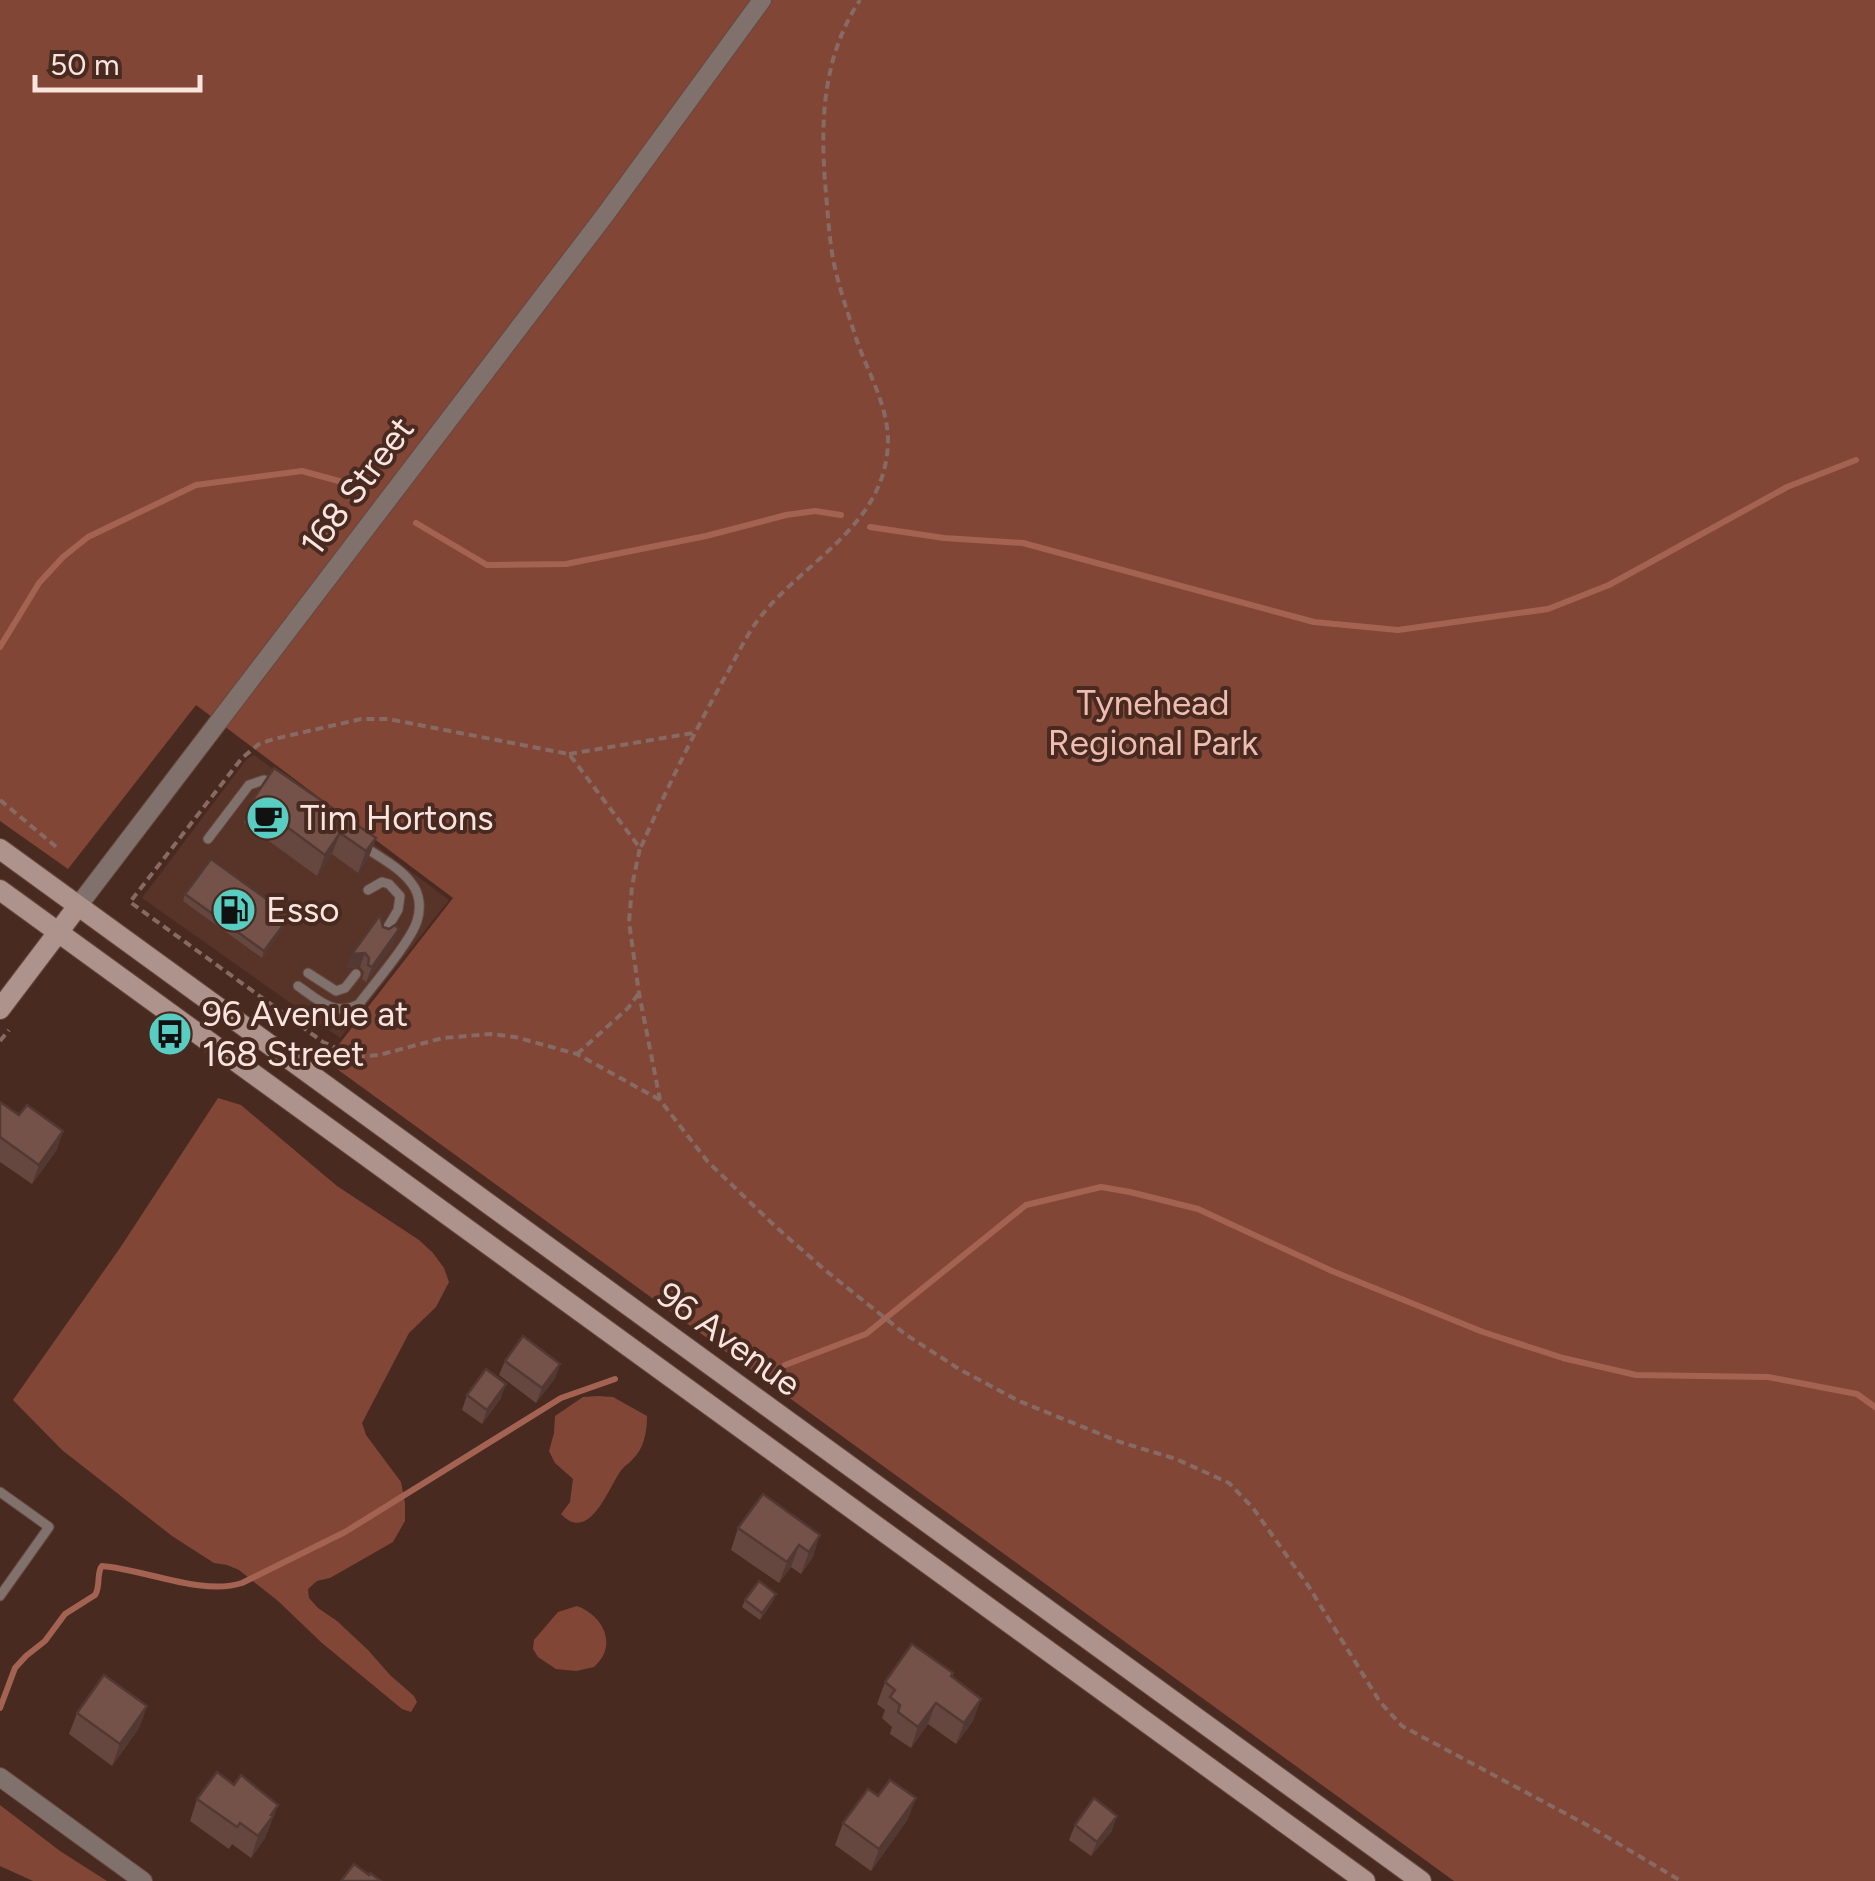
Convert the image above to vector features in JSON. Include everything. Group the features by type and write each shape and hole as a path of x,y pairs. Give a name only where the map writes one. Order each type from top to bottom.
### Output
{"main road":[{"name":"96 Avenue","path":"0,848 1421,1881"},
{"name":"96 Avenue","path":"0,890 1365,1881"},
{"name":"168 Street","path":"0,1009 78,906"}],"street":[{"name":"168 Street","path":"78,906 605,215 762,0"},
{"path":"0,1778 143,1881"}],"lane":[{"path":"208,839 249,785 271,780 286,791"},
{"path":"298,986 326,1006 352,1008 359,1004 415,927 420,908 413,884 360,843"},
{"path":"368,890 382,882 400,896 398,910 383,935"},
{"path":"308,973 336,992 356,974"},
{"path":"0,1492 48,1526 0,1596"}],"path":[{"path":"660,1100 630,922 640,848 693,733 755,624 858,520 885,465 886,417 837,277 824,168 823,110 830,69 860,0"},
{"path":"693,733 569,754 388,719 361,719 259,744 242,758 130,902 323,1042 351,1055 380,1055 443,1038 491,1034 515,1037 576,1054 660,1100 708,1162 776,1228 905,1334 1019,1401 1120,1442 1176,1459 1229,1483 1253,1508 1309,1587 1380,1702 1402,1726 1588,1825 1681,1881"},
{"path":"569,754 640,848"},
{"path":"0,800 60,850"},
{"path":"576,1054 618,1018 640,992"}],"shaded area":[{"path":"254,755 449,900 340,1038 142,898 246,760"}],"green space":[{"name":"Tynehead Regional Park","path":"0,0 1875,0 1875,1881 1454,1881 326,1061 453,898 196,705 68,869 0,821"},
{"path":"218,1098 241,1105 337,1186 419,1240 444,1268 449,1282 436,1307 409,1333 362,1423 366,1435 401,1482 405,1521 393,1542 308,1589 309,1598 318,1608 337,1621 414,1696 417,1702 411,1712 402,1709 322,1643 239,1570 214,1563 172,1536 62,1450 13,1400 120,1248"},
{"path":"583,1397 613,1397 647,1416 645,1434 636,1456 620,1472 596,1511 580,1522 571,1522 561,1514 570,1502 573,1479 555,1463 549,1451 555,1416"},
{"path":"577,1606 601,1624 605,1650 594,1667 576,1671 556,1669 538,1657 533,1649 534,1640 558,1612"},
{"path":"0,1805 107,1881 33,1881 0,1866"}],"building":[{"path":"274,768 376,838 366,851 340,833 325,855 252,801"},
{"path":"211,859 290,916 264,951 185,894"},
{"path":"380,915 383,927 395,925 399,929 372,967 365,953 352,954"},
{"path":"0,1102 19,1115 27,1105 63,1131 39,1165 0,1137"},
{"path":"523,1336 560,1364 542,1388 505,1361"},
{"path":"486,1369 506,1384 487,1410 467,1395"},
{"path":"763,1494 820,1535 809,1552 799,1545 787,1562 738,1528"},
{"path":"759,1581 776,1594 762,1613 745,1600"},
{"path":"912,1644 981,1699 964,1723 936,1703 918,1727 898,1712 900,1705 890,1697 895,1690 885,1682"},
{"path":"104,1675 147,1706 120,1744 77,1713"},
{"path":"217,1772 234,1785 241,1775 278,1805 258,1836 240,1823 237,1827 197,1799"},
{"path":"890,1780 916,1798 879,1849 843,1823 868,1789 878,1796"},
{"path":"1094,1798 1117,1816 1097,1842 1075,1825"},
{"path":"354,1864 369,1875 381,1881 341,1881"}],"waterway":[{"path":"870,527 944,538 1023,543 1314,622 1398,630 1548,609 1609,585 1787,487 1856,460"},
{"path":"0,647 39,583 63,557 88,537 196,485 302,471 350,484"},
{"path":"416,523 487,565 566,564 706,536 786,515 815,511 841,515"},
{"path":"785,1365 866,1334 1026,1205 1101,1187 1198,1209 1332,1271 1483,1332 1563,1358 1636,1375 1768,1377 1857,1394 1875,1407"},
{"path":"0,1708 15,1668 45,1641 65,1614 95,1595 102,1566 191,1584 242,1583 345,1532 561,1398 615,1379"}],"place":[{"name":"Tim Hortons","path":"268,818"},
{"name":"Esso","path":"234,910"},
{"name":"96 Avenue at 168 Street","path":"170,1034"}]}
